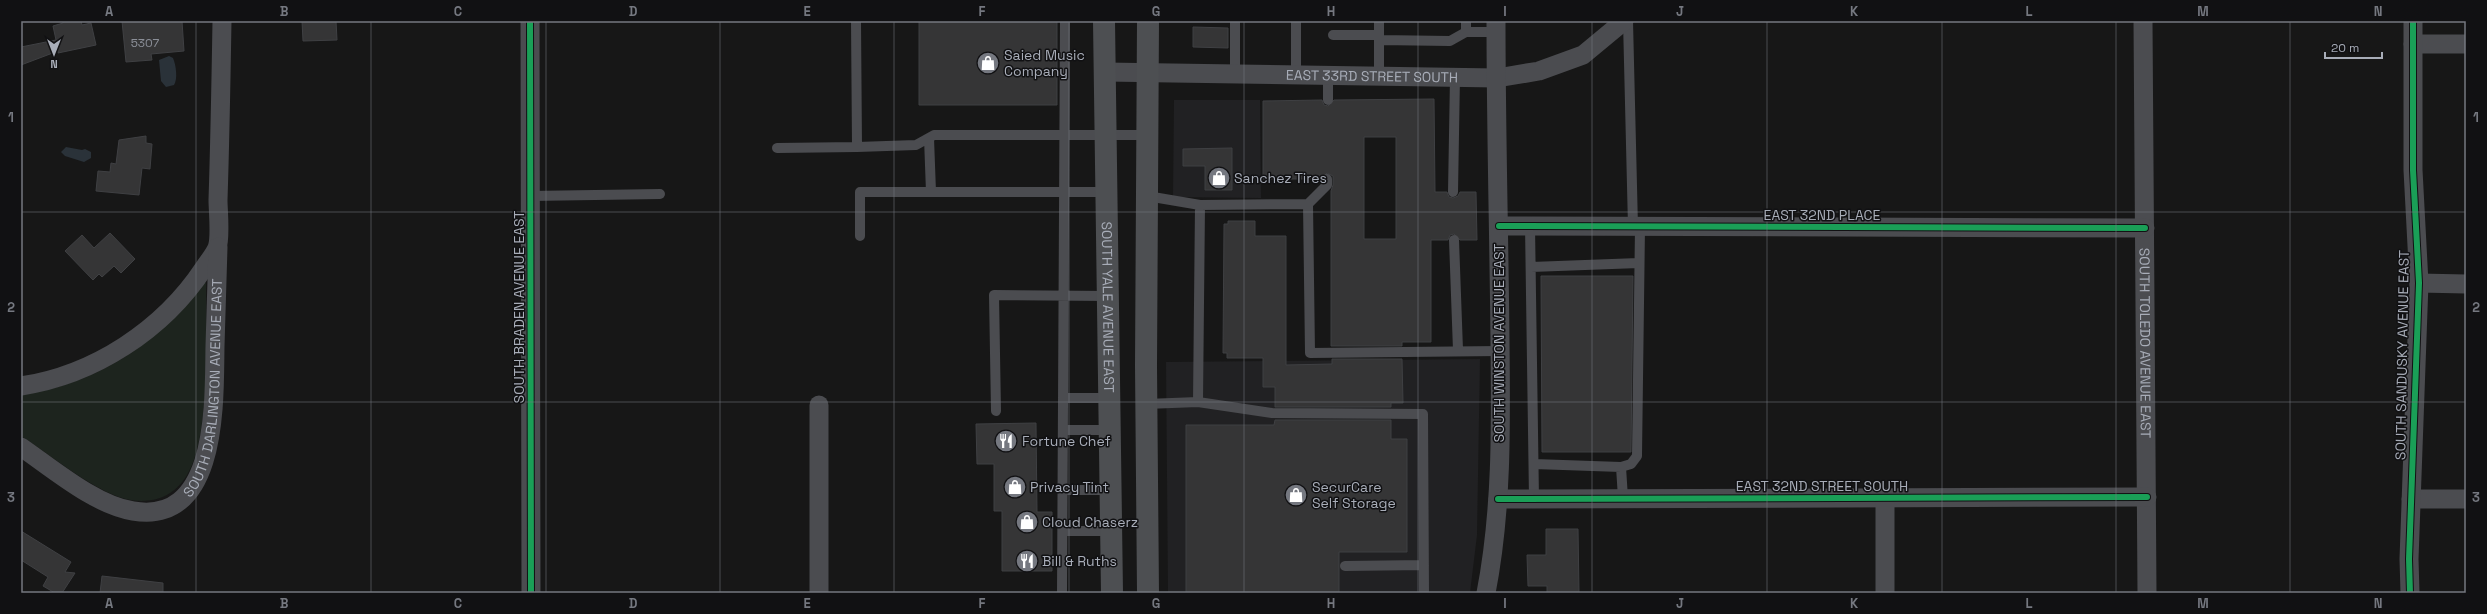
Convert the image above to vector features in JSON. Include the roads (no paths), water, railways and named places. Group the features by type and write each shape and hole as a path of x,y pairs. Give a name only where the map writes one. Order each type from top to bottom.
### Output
{"main road":[{"name":"SOUTH YALE AVENUE EAST","path":"1104,21 1111,430 1112,593"},
{"path":"1148,21 1146,404 1148,593"}],"street":[{"name":"SOUTH DARLINGTON AVENUE EAST","path":"21,447 104,501 132,511 145,513 160,510 176,503 190,491 200,473 207,452 214,413 222,21"},
{"name":"SOUTH BRADEN AVENUE EAST","path":"530,21 531,593"},
{"name":"EAST 33RD STREET SOUTH","path":"1105,72 1496,78 1539,71 1583,55 1624,21"},
{"name":"SOUTH TOLEDO AVENUE EAST","path":"2143,21 2147,593"},
{"name":"SOUTH SANDUSKY AVENUE EAST","path":"2410,593 2409,560 2419,283 2413,170 2413,21"},
{"name":"SOUTH WINSTON AVENUE EAST","path":"1486,593 1492,561 1498,499 1500,351 1496,27"},
{"path":"2413,44 2466,44"},
{"name":"EAST 32ND PLACE","path":"1499,226 2144,228"},
{"name":"SOUTH DARLINGTON AVENUE EAST","path":"21,386 41,383 73,373 116,352 139,336 167,312 192,286 218,247"},
{"path":"2419,283 2466,284"},
{"path":"818,405 819,593"},
{"name":"EAST 32ND STREET SOUTH","path":"1498,499 2147,497"},
{"path":"1885,498 1885,593"},
{"path":"2411,499 2466,499"}],"lane":[{"path":"856,21 857,147"},
{"path":"1062,593 1065,296 1063,135 1065,21"},
{"path":"1234,21 1236,73"},
{"path":"1296,21 1296,74"},
{"path":"1378,76 1379,21"},
{"path":"1466,21 1466,32"},
{"path":"1534,464 1622,467 1631,464 1638,456 1639,263 1636,227 1628,21"},
{"path":"1333,35 1450,41 1466,32 1496,27"},
{"path":"1328,75 1328,100"},
{"path":"1452,192 1455,77"},
{"path":"777,148 916,145 934,135 1148,135"},
{"path":"929,138 930,192"},
{"path":"1327,179 1327,184 1308,204 1310,353 1436,353 1458,350 1500,351"},
{"path":"860,236 860,192 1106,192"},
{"path":"530,196 660,194"},
{"path":"1147,196 1200,205 1308,204"},
{"path":"1198,402 1200,205"},
{"path":"1530,226 1534,499"},
{"path":"1454,240 1458,350"},
{"path":"1531,267 1639,263"},
{"path":"996,411 994,294 1108,296"},
{"path":"1064,398 1110,398"},
{"path":"1146,404 1198,402 1272,413 1422,414 1424,593"},
{"path":"1064,430 1111,430"},
{"path":"1622,467 1623,498"},
{"path":"1063,490 1111,490"},
{"path":"1063,531 1112,531"},
{"path":"1345,566 1424,565"}],"place":[{"name":"Saied Music Company","path":"988,63"},
{"name":"Sanchez Tires","path":"1219,178"},
{"name":"Fortune Chef","path":"1006,441"},
{"name":"Privacy Tint","path":"1015,487"},
{"name":"SecurCare Self Storage","path":"1296,495"},
{"name":"Cloud Chaserz","path":"1027,522"},
{"name":"Bill & Ruths","path":"1027,561"}]}
